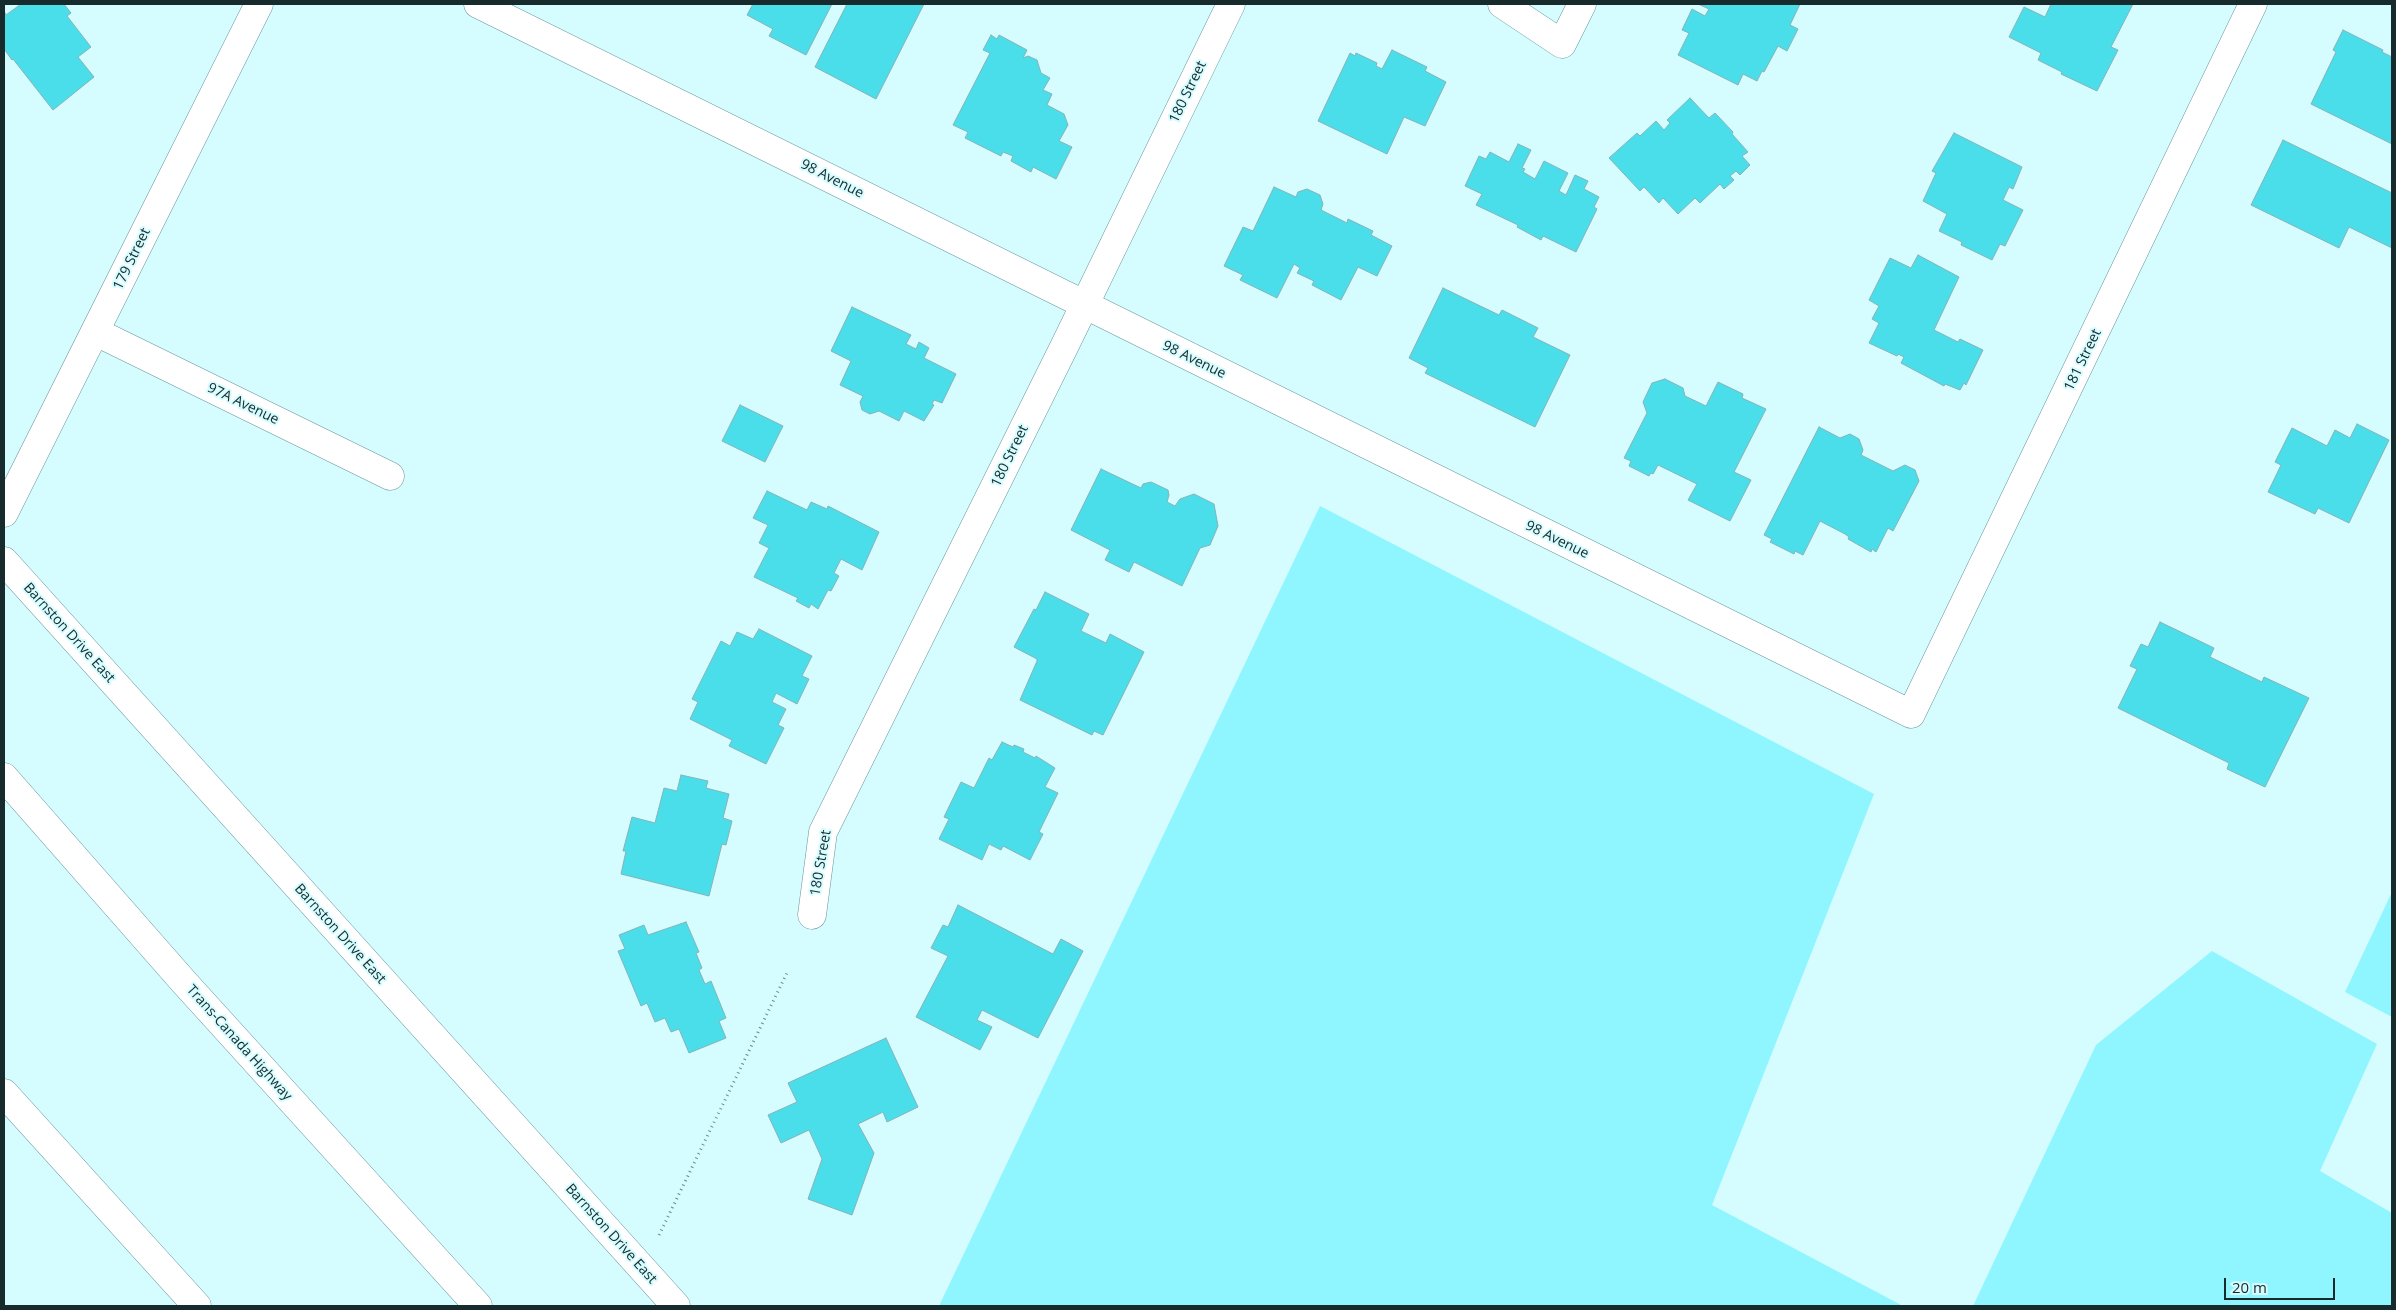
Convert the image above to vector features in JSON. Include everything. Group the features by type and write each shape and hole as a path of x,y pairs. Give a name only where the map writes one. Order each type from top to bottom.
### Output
{"main road":[{"name":"179 Street","path":"4,513 259,4"},
{"name":"98 Avenue","path":"478,4 1911,714"},
{"name":"180 Street","path":"812,915 823,832 1085,305 1231,4"},
{"path":"1502,4 1562,44 1582,4"},
{"name":"181 Street","path":"1911,714 2253,4"},
{"name":"97A Avenue","path":"96,332 390,476"},
{"name":"Barnston Drive East","path":"4,561 676,1306"},
{"name":"Trans-Canada Highway","path":"4,777 183,981 478,1306"},
{"path":"4,1093 197,1306"},
{"path":"4,1097 41,1134"}],"path":[{"path":"659,1235 787,973"}],"shaded area":[{"path":"1320,506 1874,794 1712,1205 1903,1306 939,1306"},
{"path":"2392,892 2392,1017 2345,992"},
{"path":"2212,951 2377,1044 2320,1171 2392,1213 2392,1306 1973,1306 2096,1045"}],"building":[{"path":"21,4 64,4 71,13 67,16 91,47 78,57 94,77 53,110 4,49 4,11 6,15"},
{"path":"753,4 832,4 806,55 769,36 773,29 747,15"},
{"path":"847,4 924,4 876,99 815,67"},
{"path":"1698,4 1800,4 1790,25 1798,29 1787,51 1778,46 1757,81 1743,74 1738,85 1678,55 1689,33 1682,30 1692,9 1705,16 1709,9"},
{"path":"2051,4 2133,4 2111,47 2118,50 2097,91 2061,74 2062,72 2038,60 2041,53 2009,37 2024,7 2045,17"},
{"path":"2343,30 2383,50 2382,52 2392,57 2392,144 2311,104 2336,52 2333,50"},
{"path":"991,35 997,39 999,35 1027,50 1023,58 1028,56 1037,60 1041,73 1050,78 1043,90 1052,94 1047,105 1064,114 1068,125 1059,141 1072,147 1056,179 1033,167 1031,172 1011,161 1013,156 1003,152 1001,156 965,138 968,132 953,125 990,53 983,50"},
{"path":"1392,50 1427,67 1425,71 1446,82 1425,126 1404,117 1387,154 1318,121 1350,53 1355,56 1356,53 1377,63 1376,66 1382,69"},
{"path":"1690,98 1709,118 1715,113 1733,132 1732,134 1748,152 1742,156 1750,165 1740,175 1736,171 1730,176 1734,180 1724,189 1720,184 1700,203 1695,198 1678,214 1663,198 1659,203 1644,187 1640,191 1609,158 1637,133 1640,136 1656,121 1664,130 1670,123 1667,120"},
{"path":"1954,133 2022,167 2013,189 2009,187 2003,200 2023,210 2005,246 2000,244 1992,260 1961,245 1962,242 1939,231 1947,214 1923,201 1936,173 1932,171"},
{"path":"2283,140 2392,193 2392,248 2349,227 2339,248 2251,205"},
{"path":"1518,144 1531,150 1522,168 1525,169 1523,172 1535,179 1544,161 1568,173 1559,191 1566,195 1575,175 1588,181 1584,189 1599,197 1594,207 1597,209 1576,252 1543,236 1541,240 1517,227 1518,225 1476,205 1482,194 1465,186 1479,156 1486,159 1490,152 1509,162"},
{"path":"1274,187 1296,197 1298,192 1307,189 1320,195 1323,204 1321,210 1347,223 1348,219 1373,231 1371,235 1392,246 1377,276 1358,267 1341,300 1312,285 1314,281 1297,273 1300,268 1294,264 1277,298 1240,280 1243,275 1224,266 1243,227 1253,231"},
{"path":"1918,255 1959,277 1934,330 1958,342 1960,339 1983,350 1966,385 1964,383 1960,390 1945,384 1944,386 1901,363 1904,357 1898,354 1897,356 1869,343 1879,323 1872,319 1879,306 1869,300 1890,258 1911,268"},
{"path":"1443,288 1499,315 1502,310 1538,328 1533,337 1570,355 1535,427 1425,373 1428,368 1409,358"},
{"path":"852,307 911,335 906,344 916,349 919,342 929,348 924,358 956,374 942,403 934,400 932,404 934,405 924,421 904,411 899,421 879,411 870,414 862,410 860,402 863,396 840,385 851,361 831,351"},
{"path":"1665,379 1683,388 1685,396 1706,406 1718,382 1743,394 1742,398 1766,409 1734,472 1751,480 1730,521 1688,500 1697,484 1658,465 1653,474 1651,473 1649,476 1629,466 1631,461 1624,458 1647,413 1643,402 1652,383"},
{"path":"740,405 783,426 765,462 722,441"},
{"path":"2357,424 2389,440 2349,523 2318,508 2315,514 2268,492 2281,465 2275,462 2292,428 2327,446 2335,430 2350,438"},
{"path":"1819,427 1840,438 1850,434 1859,439 1863,450 1861,455 1893,471 1905,465 1915,470 1919,481 1893,531 1888,528 1876,552 1872,549 1871,552 1848,539 1849,537 1845,534 1820,521 1803,555 1795,551 1794,554 1770,542 1772,539 1764,535"},
{"path":"1101,469 1141,488 1143,484 1151,482 1168,490 1167,502 1175,506 1180,499 1194,494 1214,504 1218,526 1210,545 1200,548 1182,586 1134,562 1129,572 1105,560 1110,550 1071,530"},
{"path":"767,491 807,510 811,502 827,509 828,506 879,532 862,570 841,559 834,573 839,576 831,591 828,590 818,609 811,604 809,608 796,601 798,598 754,577 769,548 759,543 768,525 753,518"},
{"path":"1045,592 1089,614 1081,631 1106,643 1110,634 1144,652 1103,735 1094,731 1092,735 1020,700 1037,659 1014,647"},
{"path":"2160,622 2214,648 2210,657 2262,682 2264,677 2309,698 2265,787 2227,769 2229,763 2118,708 2137,669 2130,666 2141,644 2148,647"},
{"path":"759,629 812,656 802,676 809,679 797,704 776,693 772,702 786,709 778,725 784,728 766,764 729,746 732,740 690,719 698,702 692,699 721,641 730,646 737,632 753,639"},
{"path":"1002,742 1024,749 1023,752 1035,758 1036,756 1055,768 1045,787 1058,793 1039,832 1043,834 1030,860 1003,846 1001,850 989,844 982,860 939,839 949,819 944,817 961,782 974,788 989,758 992,760"},
{"path":"681,775 708,781 706,788 729,794 723,818 732,821 726,845 722,844 709,896 621,874 626,851 623,851 632,817 655,823 664,788 677,791"},
{"path":"958,905 1053,954 1061,939 1083,951 1038,1038 982,1010 977,1020 992,1027 980,1050 916,1017 948,956 931,948 943,925 948,927"},
{"path":"686,922 699,952 696,953 702,968 699,970 705,984 711,981 726,1018 719,1021 726,1038 689,1053 679,1029 671,1032 665,1018 655,1022 647,1003 641,1006 618,951 625,949 619,935 644,925 648,935"},
{"path":"886,1038 918,1107 887,1122 883,1112 858,1124 874,1153 852,1215 808,1199 822,1159 809,1130 781,1143 768,1115 797,1102 788,1083"}]}
